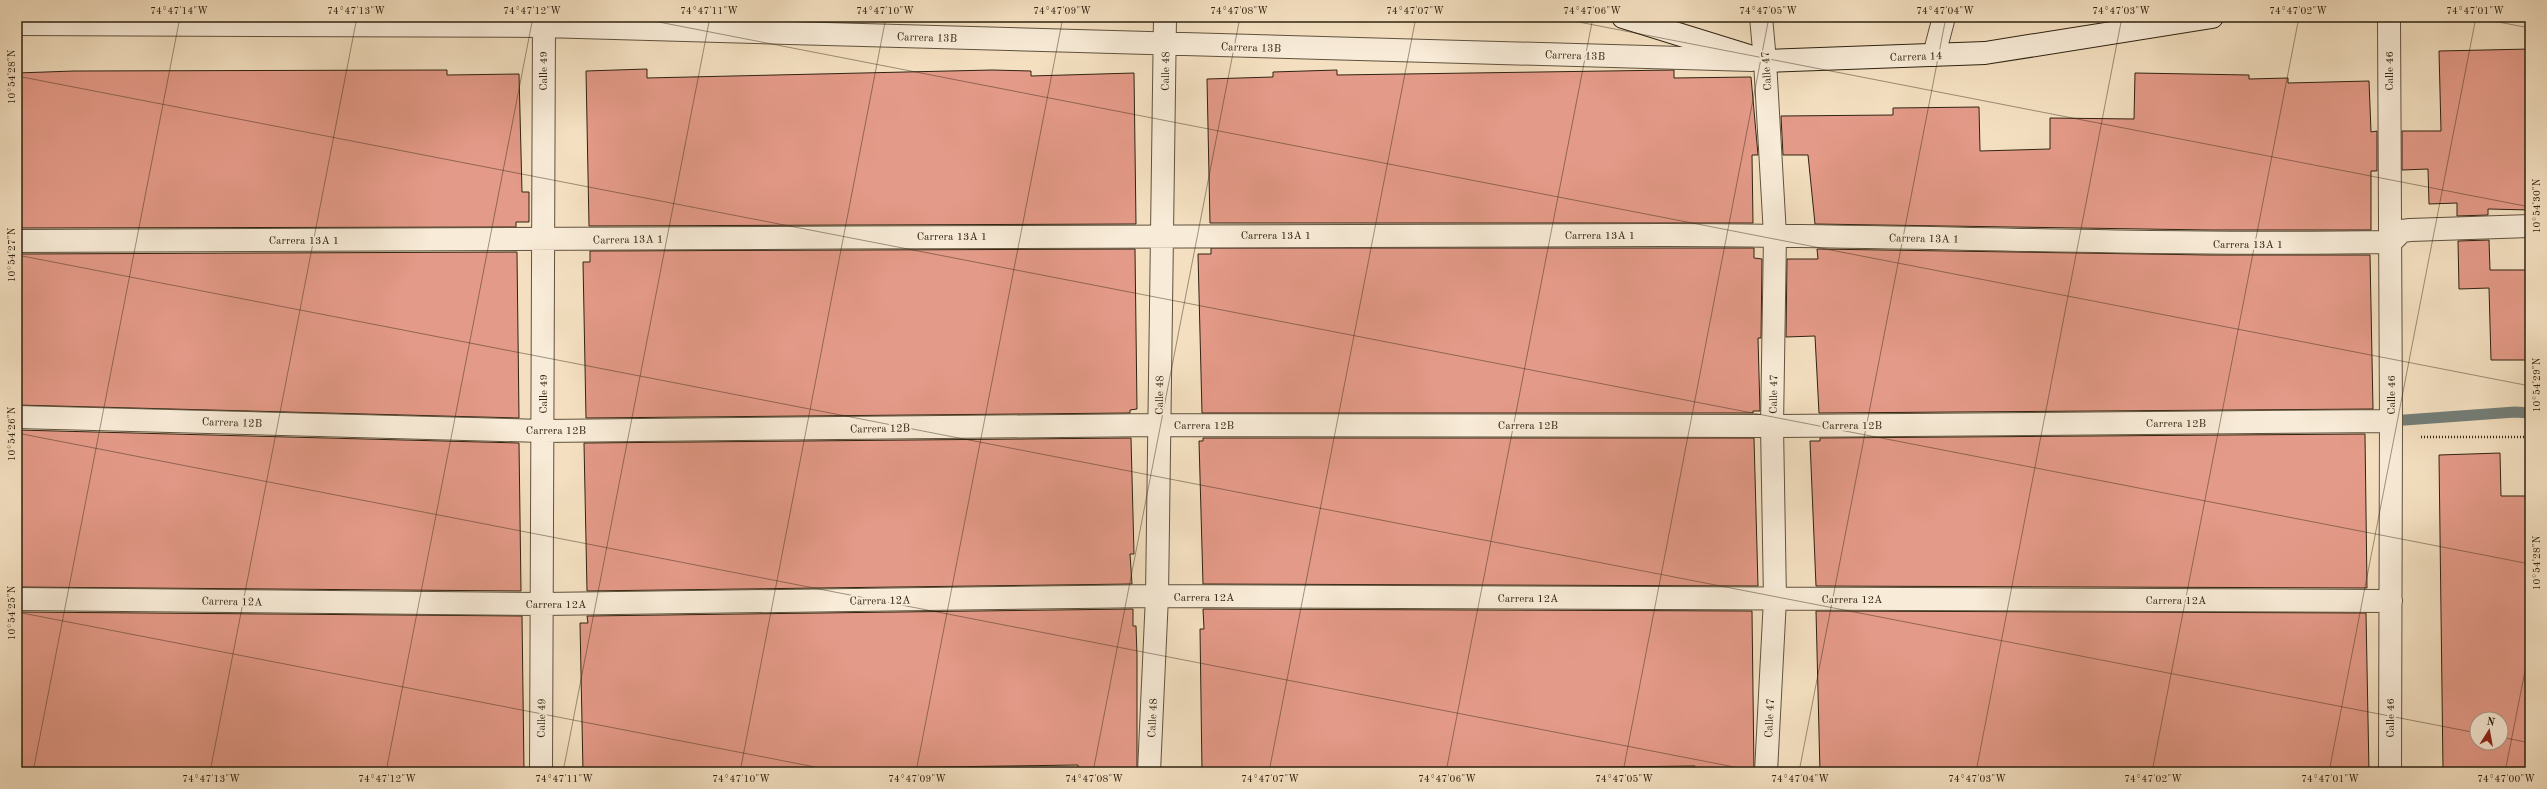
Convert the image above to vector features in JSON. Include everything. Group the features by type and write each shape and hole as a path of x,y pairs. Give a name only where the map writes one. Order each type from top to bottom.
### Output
{"street":[{"name":"Calle 48","path":"1149,772 1157,596 1166,44 1165,17"},
{"name":"Carrera 14","path":"1623,17 1765,60 1985,53 2212,17"},
{"name":"Calle 47","path":"1761,17 1765,60 1775,235 1772,426 1775,599 1766,772"},
{"path":"1934,55 1944,17"},
{"name":"Calle 46","path":"2389,17 2391,242 2390,772"},
{"name":"Carrera 13B","path":"17,24 544,22 1166,44 1765,60"},
{"name":"Calle 49","path":"541,772 543,604 542,240 544,22"},
{"path":"2391,242 2402,231 2410,230 2530,226"},
{"name":"Carrera 13A 1","path":"17,241 542,240 1162,235 1775,235 2243,245 2391,242"},
{"name":"Carrera 12B","path":"17,417 543,431 1159,425 2391,429"},
{"name":"Carrera 12A","path":"17,599 543,604 1157,596 2391,601"}],"path":[{"path":"2391,429 2530,437"}],"building":[{"path":"2530,49 2530,210 2488,209 2488,215 2457,216 2457,203 2429,204 2428,169 2402,170 2402,131 2441,131 2439,51"},
{"path":"647,69 647,78 992,70 1031,71 1031,76 1134,73 1136,224 589,226 586,71"},
{"path":"447,70 447,75 519,74 522,192 529,192 529,222 516,222 516,227 17,228 17,73 74,71"},
{"path":"1337,70 1337,75 1674,70 1674,78 1751,77 1758,155 1752,155 1753,223 1210,223 1207,79 1273,77 1273,72"},
{"path":"2135,73 2249,75 2249,79 2288,78 2288,83 2369,81 2371,132 2377,131 2377,171 2371,171 2371,230 2209,230 1815,224 1808,155 1783,155 1781,116 1893,115 1893,108 1979,107 1980,151 2050,149 2050,118 2134,119"},
{"path":"2489,240 2490,270 2530,270 2530,360 2491,360 2489,288 2459,289 2458,241"},
{"path":"1211,248 1754,248 1754,258 1762,259 1761,338 1758,338 1760,411 1753,411 1753,413 1202,413 1198,254 1211,254"},
{"path":"1135,249 1137,409 1130,410 1130,413 586,418 583,262 590,262 590,251"},
{"path":"1817,249 2209,255 2370,255 2373,409 1819,413 1815,336 1786,337 1787,259 1818,259"},
{"path":"517,252 519,418 17,405 17,254"},
{"path":"17,430 519,443 521,591 17,587"},
{"path":"2365,434 2367,588 1816,586 1810,441 1820,441 1820,438"},
{"path":"1131,438 1134,554 1130,554 1132,584 587,591 584,443"},
{"path":"1203,438 1754,438 1758,586 1203,584 1199,441 1203,441"},
{"path":"2500,453 2501,496 2530,496 2530,767 2443,769 2439,455"},
{"path":"1133,609 1133,626 1136,626 1137,655 1137,772 1079,772 1078,765 583,772 580,623 588,623 587,616"},
{"path":"1203,609 1752,611 1754,772 1695,772 1695,766 1202,772 1200,629 1204,629"},
{"path":"1816,611 2366,613 2369,772 1820,772"},
{"path":"17,612 522,616 524,770 464,772 464,769 344,768 73,770 17,767"}],"waterway":[{"path":"2391,421 2515,412 2530,413"}]}
